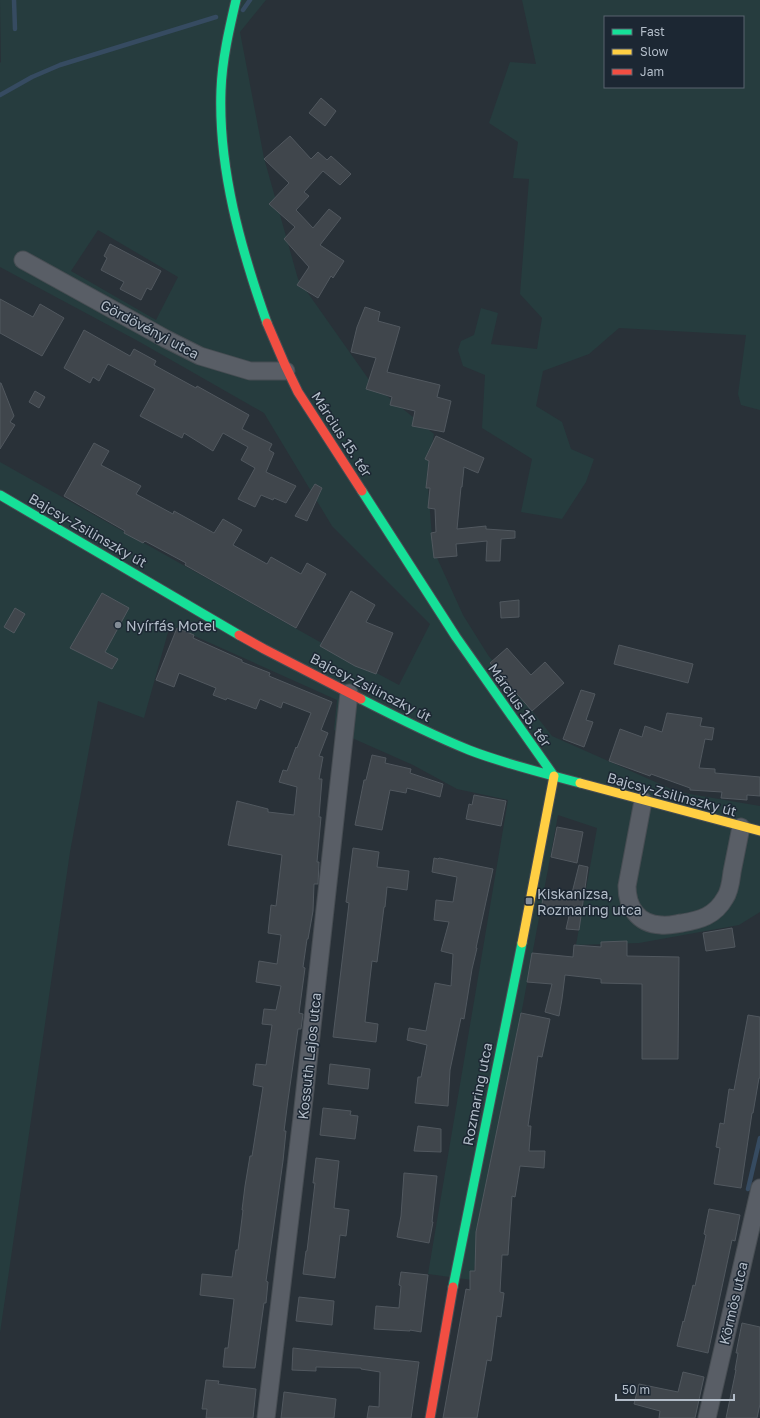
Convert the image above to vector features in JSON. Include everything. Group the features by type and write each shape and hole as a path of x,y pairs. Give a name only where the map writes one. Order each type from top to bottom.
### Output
{"street":[{"name":"Március 15. tér","path":"236,0 230,24 224,63 221,102 224,155 244,250 259,300 286,371 456,637 554,776"},
{"name":"Gördövényi utca","path":"22,260 200,356 250,371 286,371"},
{"name":"Bajcsy-Zsilinszky út","path":"0,495 264,649 439,737 506,762 643,801 760,831"},
{"name":"Kossuth Lajos utca","path":"266,1418 304,1102 349,693"},
{"name":"Rozmaring utca","path":"430,1418 462,1239 508,1014 554,776"},
{"path":"643,801 627,886 627,896 629,905 636,913 642,919 651,923 670,925 699,920 708,917 716,911 726,898 729,888 741,827"},
{"name":"Körmös utca","path":"707,1418 760,1188"}],"green space":[{"path":"0,0 266,0 240,32 264,158 298,279 372,384 434,434 427,474 433,549 463,615 488,655 552,736 678,792 760,806 760,912 739,925 639,943 576,945 597,828 558,815 472,1280 428,1274 508,800 457,789 413,765 334,730 337,700 170,625 144,718 98,701 70,852 0,1333 0,462 399,685 430,624 332,526 264,413 138,341 0,267","holes":["98,230 178,277 156,320 71,271"]},
{"path":"522,0 760,0 760,410 741,405 738,394 746,335 619,328 589,354 543,371 536,406 562,422 571,449 594,459 586,482 562,519 521,512 532,459 482,428 485,375 463,366 458,350 461,341 474,335 481,308 498,313 491,344 537,349 542,318 520,294 529,179 513,178 518,142 489,123 510,62 536,64"}],"building":[{"path":"321,98 336,111 325,126 309,113"},
{"path":"290,136 311,159 318,152 327,160 331,156 351,174 340,185 323,171 304,192 309,196 296,210 313,228 329,209 341,218 320,245 344,261 333,278 331,276 318,298 297,285 309,267 284,239 295,227 269,204 289,183 264,159"},
{"path":"110,244 161,271 151,290 147,288 141,300 120,289 124,282 101,270 107,258 104,256"},
{"path":"0,299 33,317 40,304 64,318 42,356 0,333"},
{"path":"365,307 380,312 378,321 400,327 387,372 440,385 437,397 451,401 444,432 412,426 415,411 390,405 392,397 366,389 376,358 351,352 357,327"},
{"path":"84,330 130,356 134,349 156,361 154,365 196,388 197,386 249,415 242,429 272,444 269,450 274,453 266,472 296,486 286,503 261,495 255,507 238,499 255,468 241,460 248,447 223,433 213,451 184,433 182,438 140,416 155,389 108,364 99,381 93,377 90,383 64,368"},
{"path":"0,383 14,416 10,422 15,425 0,449"},
{"path":"35,391 45,397 39,408 29,402"},
{"path":"436,436 484,458 478,473 464,467 457,529 486,526 486,529 515,531 515,538 501,539 500,561 486,561 487,541 456,544 457,556 434,558 431,533 436,532 435,509 428,508 430,488 426,488 429,461 425,459"},
{"path":"94,443 109,451 101,465 141,486 136,494 173,514 174,511 214,533 223,519 242,530 233,545 267,564 271,557 301,574 307,563 326,574 296,628 185,565 186,563 145,541 143,543 124,533 125,531 64,496"},
{"path":"315,484 322,488 307,521 295,516"},
{"path":"351,591 375,605 366,622 393,633 376,674 355,666 320,646"},
{"path":"102,593 129,608 105,652 118,659 112,669 70,648"},
{"path":"519,600 519,617 501,618 500,602"},
{"path":"15,608 25,614 14,633 4,627"},
{"path":"177,628 194,635 193,638 242,660 242,662 270,673 269,676 332,702 321,730 328,733 319,756 323,757 319,779 322,779 319,817 321,817 317,862 319,862 318,884 314,884 313,911 303,967 305,968 299,1013 303,1014 301,1029 298,1029 288,1100 284,1131 286,1131 283,1161 266,1281 268,1282 266,1303 264,1303 255,1368 223,1367 225,1348 228,1348 234,1299 200,1295 202,1274 232,1277 236,1250 238,1250 245,1186 250,1156 252,1156 263,1087 253,1085 256,1064 266,1065 272,1025 262,1024 264,1009 276,1010 281,986 256,982 259,961 277,964 281,935 268,933 271,905 276,906 282,855 228,845 237,801 268,809 268,812 294,815 297,787 279,782 283,770 287,771 311,713 283,702 281,708 260,699 256,709 227,698 226,700 213,695 216,688 179,673 174,687 156,680"},
{"path":"619,645 693,664 688,683 614,664"},
{"path":"507,648 531,675 545,662 564,683 532,711 490,663"},
{"path":"581,690 595,694 586,720 593,722 584,747 563,739"},
{"path":"667,713 702,718 700,726 714,728 712,740 705,739 699,768 715,769 715,773 760,777 760,796 747,795 747,800 721,798 722,792 690,790 690,788 651,774 650,776 609,761 620,729 642,737 645,726 662,732"},
{"path":"372,755 386,758 385,763 411,769 410,773 443,784 440,797 407,788 406,793 390,790 382,830 355,825 364,780 366,780"},
{"path":"474,795 506,801 501,826 466,819 469,804 472,805"},
{"path":"557,827 583,832 577,863 551,857"},
{"path":"353,848 379,852 377,867 409,871 407,890 387,887 377,962 372,961 365,1022 378,1024 376,1042 333,1037 349,903 346,902"},
{"path":"434,858 493,869 476,948 464,1019 461,1018 450,1070 448,1106 415,1103 418,1077 421,1077 427,1045 407,1040 409,1028 426,1031 435,983 451,986 453,954 441,951 449,922 434,920 436,900 453,902 457,877 432,872"},
{"path":"579,865 588,867 579,930 566,929 569,916 541,909 543,898 545,892 571,897"},
{"path":"732,928 735,947 706,951 703,933"},
{"path":"627,941 627,956 679,957 678,1059 642,1059 642,984 601,983 601,979 565,975 559,1016 545,1012 552,984 527,982 532,953 573,957 574,945 601,947 601,942"},
{"path":"521,1013 550,1019 542,1057 538,1056 528,1126 531,1126 529,1151 545,1151 544,1168 520,1166 515,1197 512,1196 508,1255 502,1255 500,1292 504,1293 501,1317 497,1316 491,1361 487,1360 477,1418 443,1418 466,1289 470,1290 470,1271 475,1271 476,1232"},
{"path":"748,1015 760,1017 760,1078 752,1113 741,1188 714,1184 720,1148 716,1147 720,1123 724,1124 729,1089 734,1090"},
{"path":"330,1064 370,1069 368,1089 328,1084"},
{"path":"323,1108 351,1111 350,1115 358,1116 355,1139 320,1135"},
{"path":"418,1126 441,1129 441,1152 414,1151"},
{"path":"316,1158 339,1161 334,1208 349,1210 346,1236 340,1235 335,1278 303,1274 315,1183 313,1183"},
{"path":"404,1173 437,1176 433,1222 429,1243 397,1237 401,1216"},
{"path":"709,1209 740,1215 735,1241 732,1240 708,1353 677,1346 693,1285 695,1286 706,1235 704,1234"},
{"path":"401,1272 428,1275 421,1332 410,1330 374,1329 376,1306 399,1308 401,1286 399,1285"},
{"path":"299,1297 334,1301 332,1325 296,1321"},
{"path":"742,1323 760,1327 760,1404 757,1418 726,1418 736,1370 738,1353 736,1353"},
{"path":"293,1348 419,1362 411,1418 367,1418 369,1406 379,1407 380,1372 361,1368 316,1367 316,1371 292,1370"},
{"path":"683,1372 704,1377 695,1418 659,1418 660,1411 634,1404 639,1384 678,1392"},
{"path":"206,1380 219,1381 218,1384 256,1389 253,1418 206,1418 207,1409 202,1409"},
{"path":"284,1392 336,1399 334,1418 281,1418"}],"waterway":[{"path":"14,0 15,29"},
{"path":"243,10 250,0"},
{"path":"0,95 32,77 60,65 216,17"},
{"path":"748,1189 760,1138"}],"traffic: fast":[{"path":"236,0 226,45 221,90 223,149 227,179 240,238 267,323"},
{"path":"362,491 456,637 554,776"},
{"path":"0,495 239,635"},
{"path":"361,699 414,726 469,750 510,764 580,783"},
{"path":"453,1287 522,943"}],"traffic: slow":[{"path":"522,943 554,776"},
{"path":"580,783 760,831"}],"traffic: jam":[{"path":"267,323 298,392 362,491"},
{"path":"239,635 361,699"},
{"path":"430,1418 453,1287"}],"place":[{"name":"Nyírfás Motel","path":"118,625"},
{"name":"Kiskanizsa, Rozmaring utca","path":"529,901"}]}
